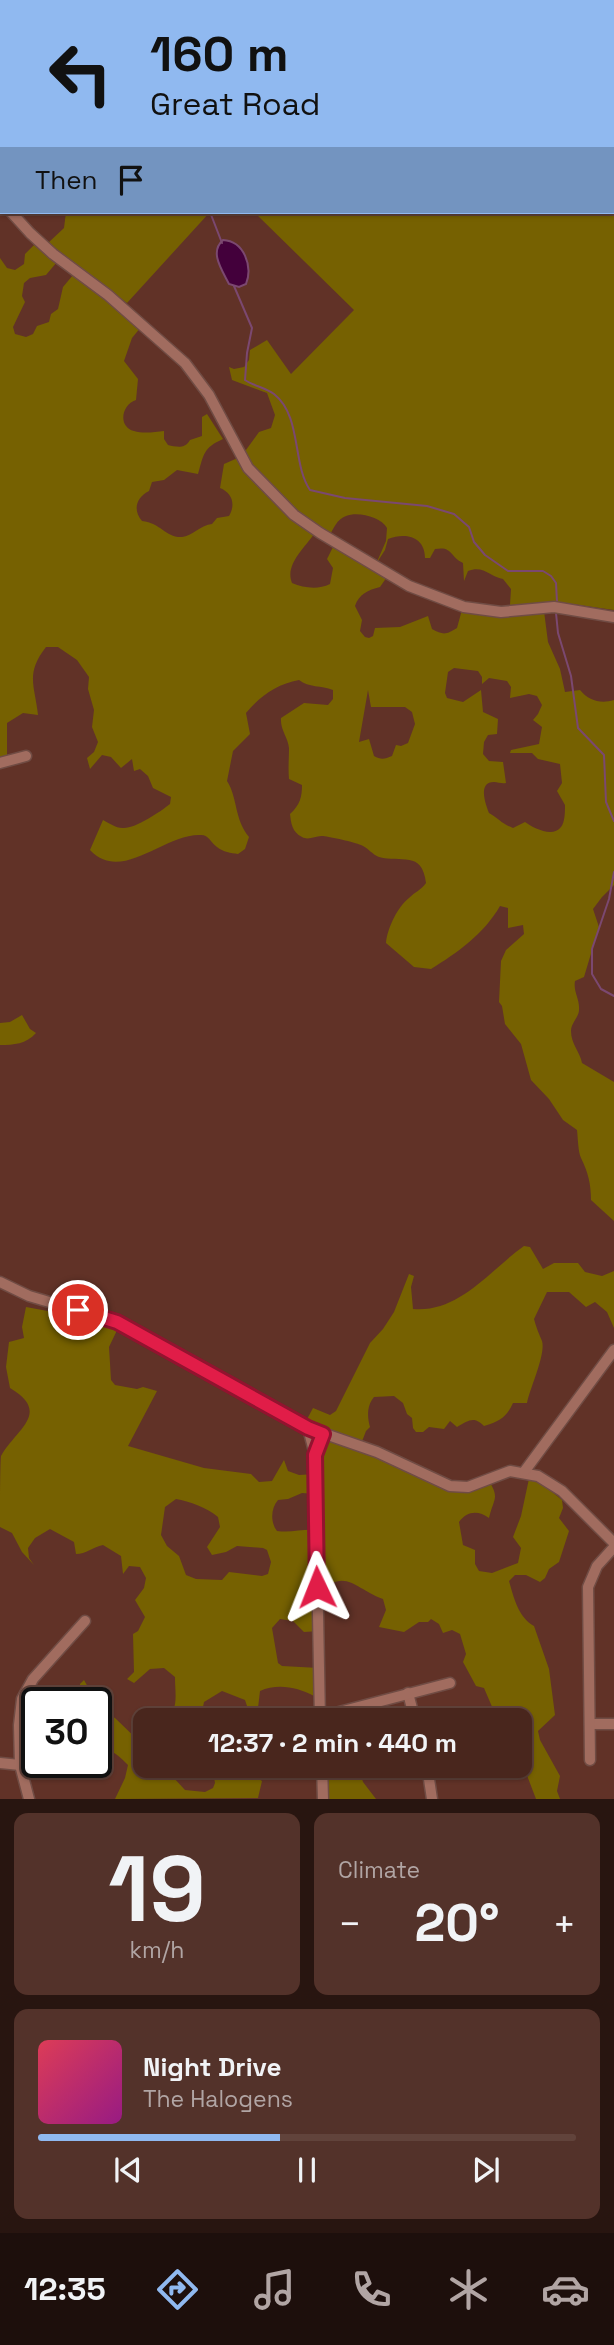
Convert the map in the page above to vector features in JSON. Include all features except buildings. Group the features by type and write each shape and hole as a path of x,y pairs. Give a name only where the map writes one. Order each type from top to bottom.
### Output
{"street":[{"path":"14,214 52,254 108,295 185,363 209,395 248,468 294,515 320,533 409,586 464,607 500,612 554,607 614,617"},
{"path":"0,763 26,756"},
{"path":"0,1282 29,1296 117,1322 308,1428 377,1452 455,1488 468,1487 510,1471 538,1476 562,1491 614,1545 597,1566 588,1587 590,1760"},
{"path":"524,1472 614,1350"},
{"path":"308,1428 315,1455 320,1708"},
{"path":"315,1455 323,1434"},
{"path":"29,1799 20,1765 20,1711 26,1689 85,1620"},
{"path":"355,1708 450,1683"},
{"path":"408,1693 412,1708"},
{"path":"590,1724 614,1724"},
{"path":"0,1763 20,1765"},
{"path":"322,1778 323,1799"},
{"path":"429,1778 432,1799"}],"shaded area":[{"path":"66,214 208,214 127,303 47,244 64,228"},
{"path":"256,214 614,214 614,610 565,603 510,605 511,589 503,579 478,569 468,571 464,581 463,563 448,550 435,549 430,558 425,558 422,545 408,536 388,539 376,564 386,541 387,528 380,521 357,514 343,517 329,537 286,504 243,454 259,432 271,428 275,415 267,393 232,380 229,367 244,367 249,360 250,350 267,340 291,374 354,310"},
{"path":"223,240 236,245 245,256 248,277 246,284 239,287 229,284 220,267 217,250"},
{"path":"36,243 57,262 46,275 30,278 24,283 22,296 25,302 13,327 15,334 26,337 33,334 37,326 49,322 51,314 58,309 63,287 73,275 141,327 132,338 124,361 138,379 136,400 127,406 123,416 125,425 138,432 164,431 164,439 168,445 180,447 202,436 202,417 207,414 223,439 211,445 205,452 198,474 177,470 164,480 152,482 149,491 137,504 137,512 142,521 154,524 176,537 182,537 212,524 217,518 229,516 232,499 220,488 224,464 240,457 316,531 294,562 290,576 292,583 311,588 330,584 333,568 327,559 334,545 389,574 380,587 365,593 355,606 362,620 360,631 365,637 373,636 375,628 400,627 428,616 432,629 447,633 457,628 463,606 544,611 548,642 560,669 565,692 580,690 596,701 614,700 614,885 593,909 599,927 584,977 575,981 579,1010 571,1031 582,1063 614,1082 614,1221 591,1200 589,1178 579,1152 577,1130 563,1120 549,1099 531,1080 521,1044 505,1024 499,1002 501,961 506,950 524,934 523,925 508,928 508,908 500,906 478,934 450,956 431,969 414,967 386,943 388,931 397,912 426,883 420,866 409,860 379,857 364,846 348,841 323,836 305,838 294,830 290,814 300,801 302,785 289,779 289,748 281,718 304,703 328,705 333,699 333,690 299,680 283,684 257,701 246,713 250,734 233,751 227,781 241,823 249,837 245,849 238,854 222,850 201,835 187,836 129,860 116,862 102,859 90,850 103,820 121,828 135,825 170,804 171,797 153,788 148,776 140,769 134,771 132,759 121,768 111,757 102,755 90,769 87,758 94,752 98,742 92,727 94,710 88,689 89,677 77,660 58,647 46,647 35,665 33,680 38,715 23,713 7,723 7,756 0,759 0,258 7,268 15,270 24,264 25,254","holes":["454,668 478,671 482,684 489,678 507,681 511,687 510,698 529,694 537,696 542,705 533,720 542,727 539,744 511,750 510,753 532,753 538,759 560,764 562,783 557,791 565,805 565,811 561,827 557,830 543,831 525,822 513,828 489,813 484,794 486,786 494,782 506,783 503,762 489,761 483,754 488,735 497,734 498,719 483,712 481,690 463,702 447,698 445,693 448,672","368,690 371,707 405,707 412,712 415,724 408,743 396,745 392,756 387,758 374,756 369,739 359,742"]},
{"path":"22,1015 30,1029 36,1033 20,1043 0,1045 0,1023 10,1022"},
{"path":"524,1246 530,1247 543,1269 554,1263 578,1263 585,1272 602,1276 614,1271 614,1328 607,1312 595,1302 586,1307 569,1292 547,1292 534,1319 543,1347 527,1403 513,1403 502,1418 484,1426 471,1420 457,1427 450,1421 444,1429 429,1427 423,1432 416,1432 403,1403 394,1396 374,1397 368,1411 370,1427 361,1444 447,1480 469,1485 488,1479 495,1495 489,1518 473,1513 459,1522 463,1545 475,1550 475,1564 479,1571 492,1573 518,1563 521,1548 513,1537 521,1516 530,1474 562,1500 563,1508 559,1518 569,1531 559,1562 549,1569 540,1582 526,1575 515,1575 509,1581 520,1612 534,1626 549,1669 555,1715 538,1731 540,1740 560,1776 557,1791 560,1799 536,1799 528,1778 532,1778 532,1708 493,1708 484,1688 476,1686 463,1662 466,1654 460,1634 452,1630 443,1633 439,1624 431,1619 428,1622 419,1622 404,1632 379,1627 386,1610 383,1599 351,1583 336,1582 319,1594 319,1631 304,1632 293,1621 280,1619 272,1628 278,1663 282,1666 319,1668 321,1694 314,1696 301,1690 273,1687 260,1691 258,1708 248,1708 245,1700 222,1691 204,1702 204,1708 174,1708 175,1677 164,1668 150,1669 134,1683 127,1679 134,1672 133,1634 138,1631 145,1617 135,1600 144,1588 146,1578 140,1567 129,1566 123,1574 121,1556 103,1545 76,1554 74,1542 50,1529 35,1538 28,1548 29,1558 34,1565 22,1552 12,1533 0,1527 1,1456 22,1429 30,1413 22,1397 10,1388 6,1367 9,1342 24,1338 22,1327 26,1307 53,1312 61,1310 120,1324 109,1347 111,1380 115,1385 157,1391 128,1446 204,1468 251,1474 259,1482 272,1481 284,1460 288,1471 299,1475 316,1474 305,1423 313,1408 330,1415 336,1411 370,1343 394,1312 409,1274 414,1276 411,1287 413,1309 445,1304 473,1288","holes":["302,1493 316,1494 316,1530 277,1531 272,1519 278,1500","176,1499 187,1501 218,1517 220,1527 207,1547 212,1555 237,1546 263,1548 267,1550 271,1562 268,1574 262,1576 229,1572 222,1580 196,1579 186,1575 179,1556 167,1546 161,1535 165,1507"]},
{"path":"84,1680 88,1687 80,1687"},
{"path":"112,1716 133,1735 133,1778 174,1778 185,1790 205,1792 213,1788 214,1778 258,1778 262,1781 258,1798 115,1799 128,1765 112,1752"},
{"path":"322,1778 362,1778 376,1799 323,1799"}],"waterway":[{"path":"211,214 222,243"},
{"path":"234,286 252,328 245,380 271,392 283,403 293,427 304,479 310,490 345,498 427,506 454,514 469,527 474,542 485,555 508,571 543,571 551,576 556,583 557,602"},
{"path":"556,613 558,633 571,676 578,728 604,755 606,802 614,821"},
{"path":"614,872 609,899 592,949 592,974 601,989 614,996"}],"route":[{"path":"78,1310 117,1322 323,1434 315,1455 317,1587"}]}
